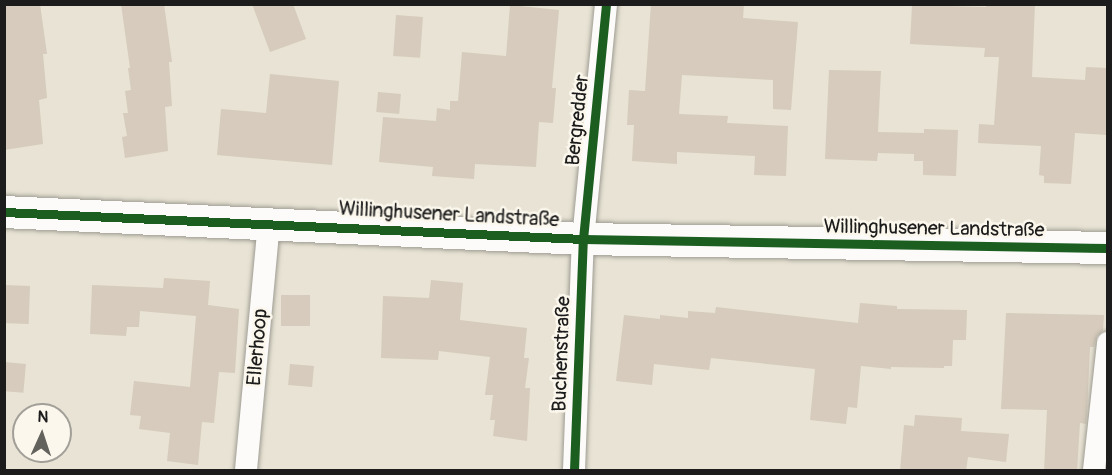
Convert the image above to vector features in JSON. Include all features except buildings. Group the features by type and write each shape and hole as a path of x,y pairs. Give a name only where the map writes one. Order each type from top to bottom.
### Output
{"street":[{"name":"Bergredder","path":"584,239 606,4"},
{"name":"Willinghusener Landstraße","path":"4,212 584,239 1107,248"},
{"name":"Ellerhoop","path":"246,471 269,223"},
{"name":"Buchenstraße","path":"574,471 584,239"},
{"path":"1094,471 1107,344"}],"cycle path":[{"path":"574,470 583,239 606,4"},
{"path":"4,212 583,239 1108,248"}]}
